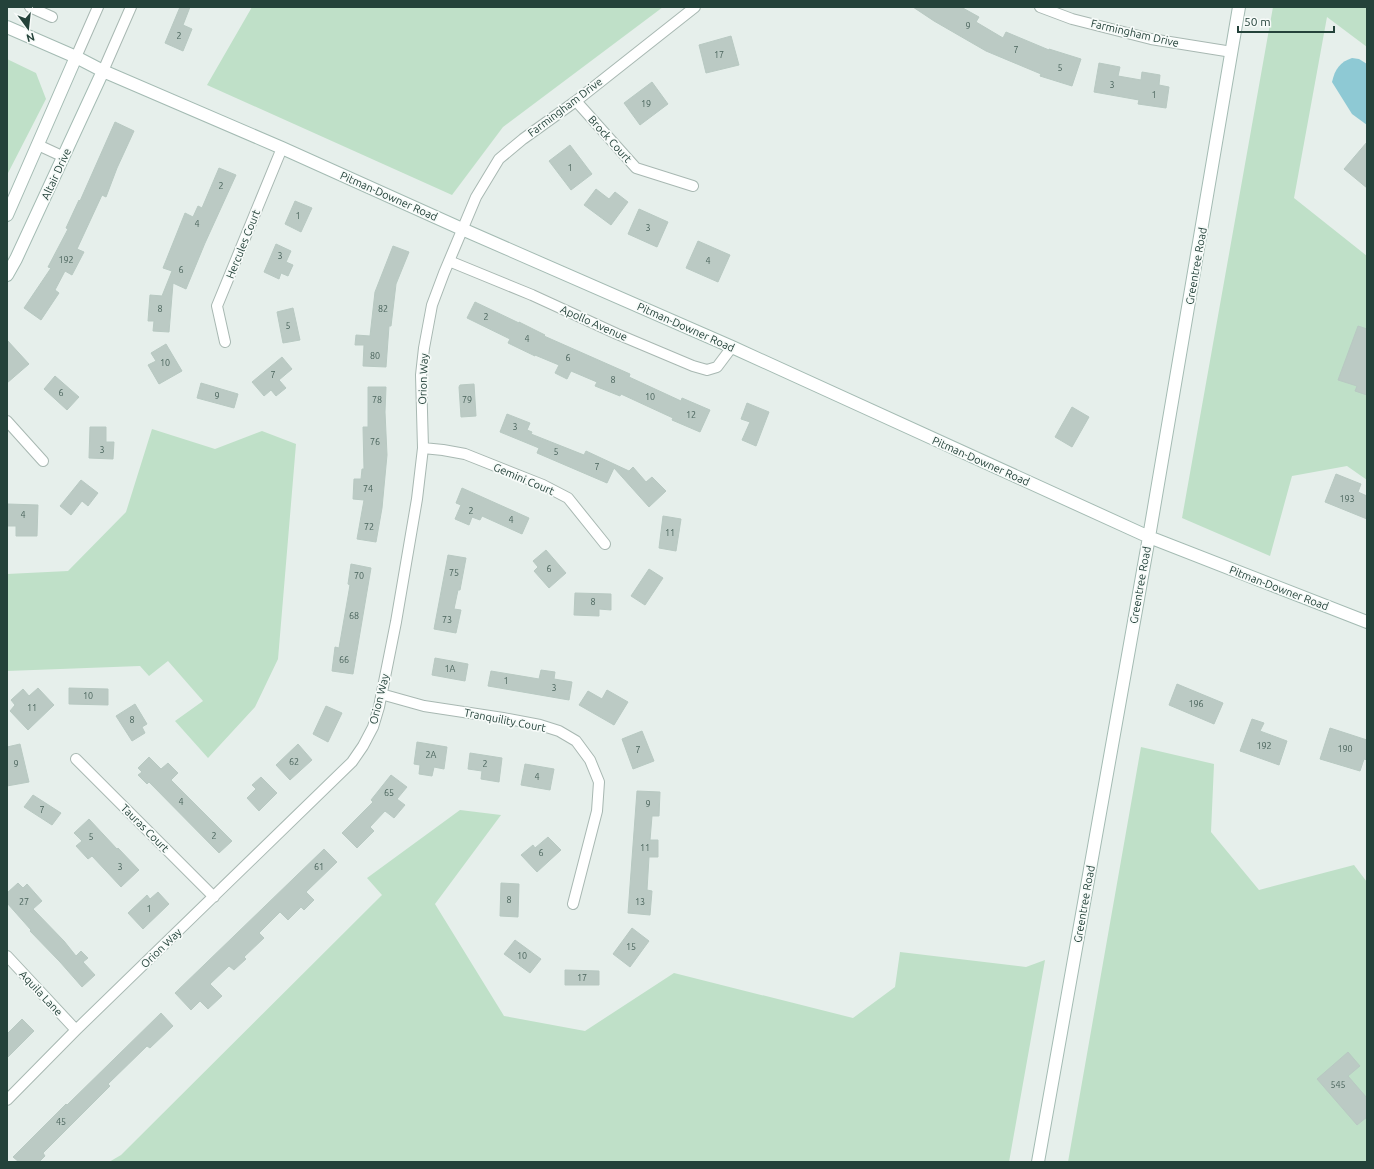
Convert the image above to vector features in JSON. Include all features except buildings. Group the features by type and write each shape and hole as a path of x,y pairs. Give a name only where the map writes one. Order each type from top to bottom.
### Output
{"street":[{"path":"30,7 52,17"},
{"path":"7,215 98,7"},
{"path":"103,71 130,7"},
{"name":"Farmingham Drive","path":"462,229 476,197 499,159 523,139 576,101 695,7"},
{"name":"Farmingham Drive","path":"1040,7 1072,19 1152,39 1232,52"},
{"name":"Greentree Road","path":"1038,1162 1149,537 1239,7"},
{"name":"Pitman-Downer Road","path":"7,27 76,57 103,71 282,148 462,229 732,347 1149,537 1367,622"},
{"name":"Altair Drive","path":"7,275 64,157 103,71"},
{"name":"Brock Court","path":"576,101 636,168 693,186"},
{"path":"38,145 64,157"},
{"name":"Hercules Court","path":"225,342 217,306 282,148"},
{"name":"Orion Way","path":"7,1100 76,1030 352,762 363,746 373,727 382,694 399,607 417,499 423,448 421,375 424,348 432,305 462,229"},
{"name":"Apollo Avenue","path":"449,261 532,295 617,334 693,366 707,370 717,367 732,347"},
{"path":"7,421 44,461"},
{"name":"Gemini Court","path":"423,448 465,454 543,485 568,498 605,544"},
{"name":"Tranquility Court","path":"382,694 424,706 540,725 559,731 576,742 590,760 599,782 597,812 573,904"},
{"name":"Tauras Court","path":"76,759 214,897"},
{"name":"Aquila Lane","path":"7,956 76,1030"}],"green space":[{"path":"252,7 663,7 503,127 452,195 207,85"},
{"path":"1273,7 1367,7 1367,47 1327,17 1294,198 1367,256 1367,480 1347,466 1292,476 1270,556 1182,518"},
{"path":"7,59 36,73 46,99 7,175"},
{"path":"152,429 215,449 262,431 296,444 278,659 255,707 208,758 175,721 203,701 168,661 149,676 140,666 7,671 7,574 68,571 126,512"},
{"path":"1141,747 1214,764 1211,832 1259,890 1354,865 1367,882 1367,1162 1068,1162"},
{"path":"460,810 501,815 435,904 504,1016 585,1031 674,973 853,1018 895,987 900,952 1026,967 1045,960 1009,1162 109,1162 121,1155 382,895 367,878"}],"water":[{"path":"1352,58 1359,59 1367,64 1367,125 1352,114 1332,82 1335,73 1341,64"}]}
